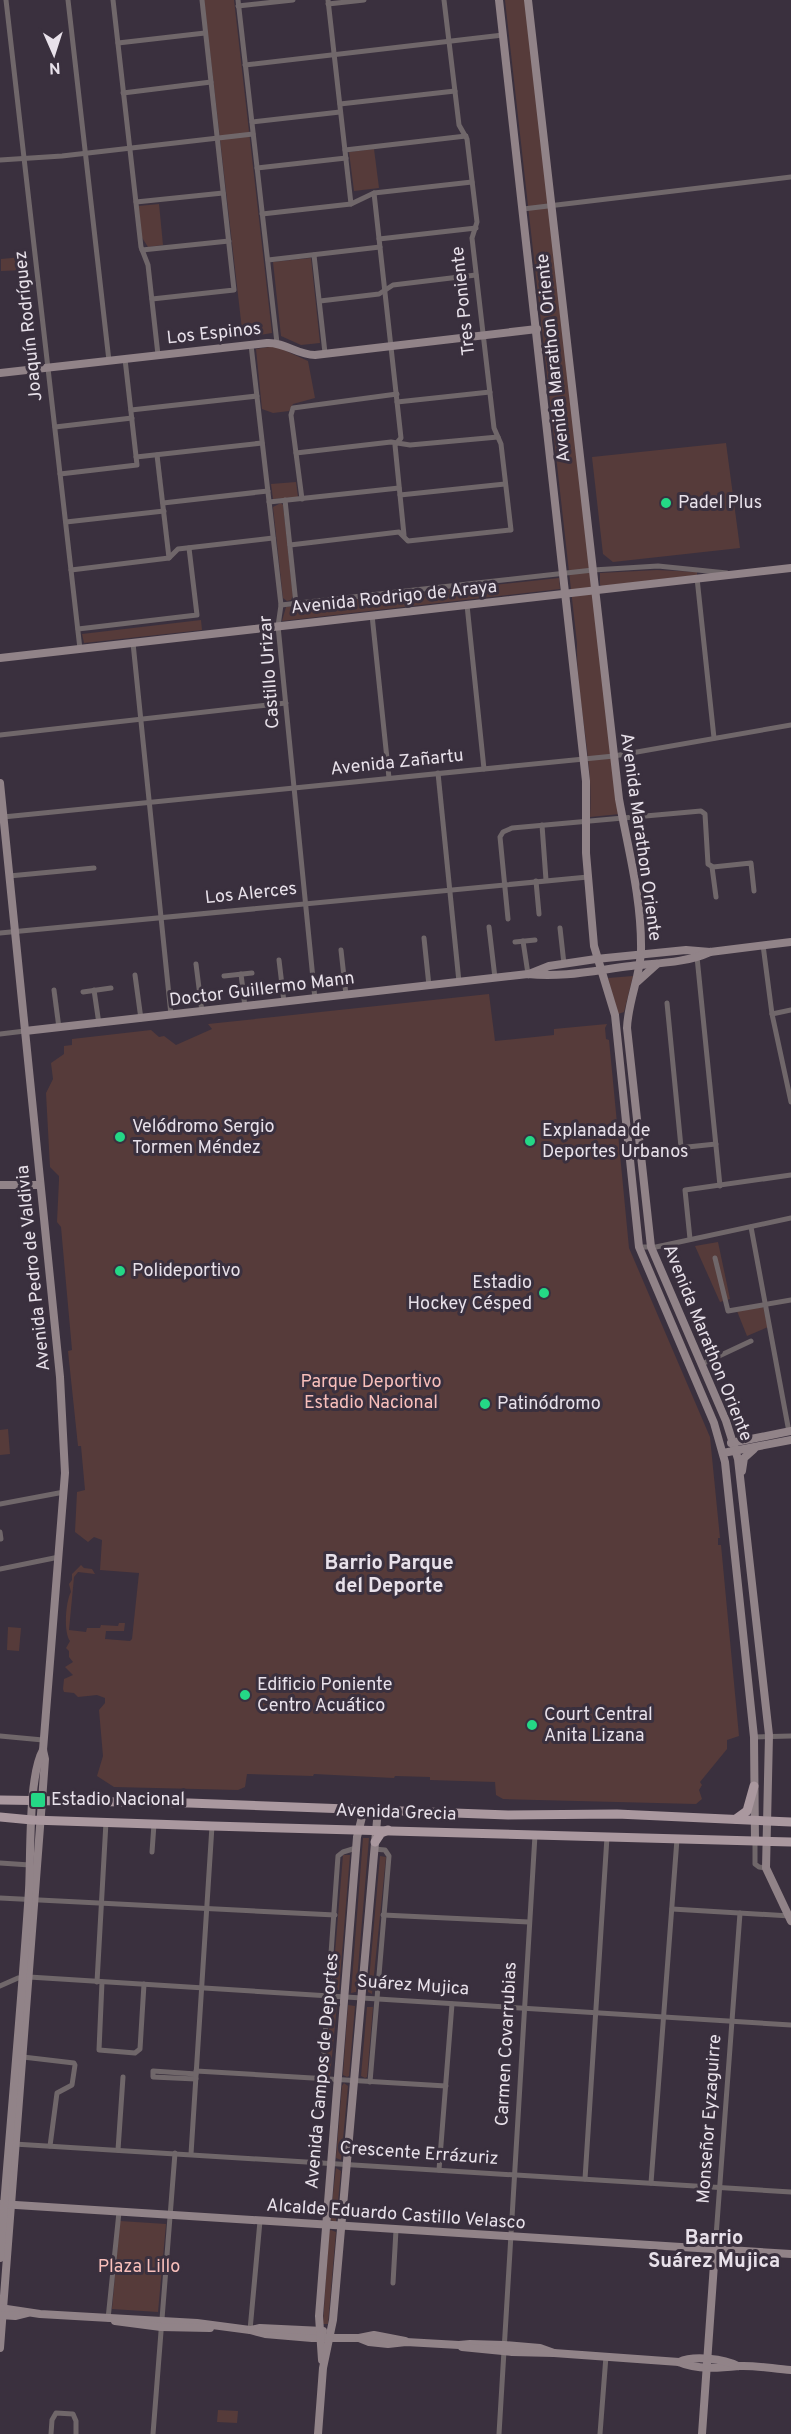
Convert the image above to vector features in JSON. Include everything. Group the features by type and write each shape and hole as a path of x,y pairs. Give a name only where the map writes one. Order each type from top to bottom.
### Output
{"main road":[{"name":"Avenida Marathon Oriente","path":"499,0 584,759 588,877 596,959 615,1015 639,1247 722,1449 732,1519 754,1737 755,1841"},
{"name":"Avenida Marathon Oriente","path":"528,0 614,756 622,818 633,864 640,955 629,1006 627,1028 651,1247 726,1421 735,1447 741,1476 769,1735 766,1868"},
{"name":"Los Espinos","path":"0,373 251,345 277,343 305,355 537,329"},
{"name":"Avenida Rodrigo de Araya","path":"0,658 791,568"},
{"name":"Avenida Pedro de Valdivia","path":"0,783 4,856 9,876 15,932 64,1431 64,1492 44,1740 43,1750 38,1758 38,1801 30,1865 32,1898"},
{"name":"Doctor Guillermo Mann","path":"528,974 543,968 596,959 686,950 710,952 791,942"},
{"name":"Doctor Guillermo Mann","path":"25,1031 528,974 554,975 600,970 697,957 710,952"},
{"path":"600,970 620,957"},
{"path":"635,985 658,963"},
{"path":"0,1185 40,1185"},
{"path":"670,1319 680,1314"},
{"path":"726,1421 739,1434 757,1443"},
{"path":"722,1449 790,1434"},
{"path":"741,1476 744,1458 757,1443"},
{"path":"732,1519 746,1517"},
{"path":"755,1756 769,1755"},
{"path":"736,1820 747,1811 754,1786"},
{"name":"Avenida Grecia","path":"0,1800 378,1809 508,1815 617,1814 791,1822"},
{"name":"Avenida Campos de Deportes","path":"325,2335 319,2316 330,2163 356,1848 358,1828 364,1809"},
{"name":"Avenida Campos de Deportes","path":"318,2434 325,2335 341,2227 378,1809"},
{"name":"Avenida Grecia","path":"0,1817 212,1826 358,1828 791,1842"},
{"name":"Avenida Pedro de Valdivia","path":"12,2144 36,1820"},
{"path":"374,1846 381,1833 389,1829"},
{"path":"766,1868 790,1918"},
{"name":"Avenida Pedro de Valdivia","path":"0,2258 22,2057 26,1977"},
{"name":"Avenida Pedro de Valdivia","path":"0,2348 5,2205"},
{"name":"Alcalde Eduardo Castillo Velasco","path":"5,2205 791,2254"},
{"name":"Monseñor Eyzaguirre","path":"702,2434 715,2250"},
{"path":"1,2312 215,2327 250,2330 265,2334 359,2338 374,2335 406,2342 540,2348 554,2353 707,2363 727,2368 738,2366 791,2370"},
{"path":"307,2330 319,2316"},
{"path":"250,2330 260,2328 307,2330 325,2335"}],"street":[{"name":"Joaquín Rodríguez","path":"6,0 80,649"},
{"path":"68,0 109,361"},
{"path":"113,0 142,250 147,262 158,355"},
{"path":"152,299 234,290 201,0"},
{"path":"277,343 238,3 293,0"},
{"path":"351,204 328,2 364,0"},
{"name":"Tres Poniente","path":"404,536 408,542 511,530 501,444 494,428 476,275 472,238 477,224 472,182 466,136 459,125 444,0"},
{"path":"118,43 205,33"},
{"path":"245,65 503,35"},
{"path":"123,93 211,82"},
{"path":"339,104 455,91"},
{"path":"252,122 340,112"},
{"path":"0,160 85,154 253,134"},
{"path":"345,150 466,136"},
{"path":"257,168 345,158"},
{"path":"523,209 791,177"},
{"path":"262,214 351,204 374,194 472,182"},
{"path":"136,202 223,193"},
{"path":"374,194 402,438 395,446 404,536"},
{"path":"379,239 476,228"},
{"path":"142,250 229,241"},
{"path":"267,260 380,247"},
{"path":"314,255 326,353"},
{"path":"320,301 379,294 393,285 476,275"},
{"name":"Castillo Urizar","path":"251,345 281,605 278,626 315,999"},
{"path":"60,474 137,465 125,359"},
{"path":"398,402 490,392"},
{"path":"302,499 291,412 293,408 397,394"},
{"path":"131,410 257,396"},
{"path":"55,427 132,418"},
{"path":"296,453 391,442 410,445 498,437"},
{"path":"136,457 262,443"},
{"path":"157,455 169,558"},
{"path":"400,495 505,484"},
{"path":"269,502 399,488"},
{"path":"163,503 268,491"},
{"name":"Castillo Urizar","path":"285,500 296,604"},
{"path":"66,522 164,511"},
{"path":"290,545 399,532 404,536"},
{"path":"71,570 169,558 178,549 273,538"},
{"path":"78,629 197,615 189,548"},
{"path":"281,605 593,570 658,566 738,574"},
{"path":"698,578 714,738"},
{"path":"467,605 484,769"},
{"path":"372,615 389,778"},
{"path":"133,643 171,1016"},
{"path":"0,735 286,703"},
{"name":"Avenida Zañartu","path":"3,817 614,756 791,725"},
{"path":"438,773 459,982"},
{"path":"508,919 501,834 512,828 703,811 708,862 712,867 716,897"},
{"path":"542,825 546,880"},
{"path":"712,867 751,863 754,891"},
{"path":"9,876 94,868"},
{"name":"Los Alerces","path":"0,933 588,877"},
{"path":"536,881 539,914"},
{"path":"489,927 495,978"},
{"path":"560,928 564,964"},
{"path":"424,938 429,986"},
{"path":"514,942 535,940"},
{"path":"523,941 528,974"},
{"path":"763,945 772,1014 791,1102"},
{"path":"341,950 346,995"},
{"path":"697,957 720,1186"},
{"path":"279,960 284,1002"},
{"path":"196,964 202,1012"},
{"path":"224,976 252,973"},
{"path":"241,974 245,1007"},
{"path":"135,975 141,1019"},
{"path":"83,992 111,988"},
{"path":"54,990 59,1028"},
{"path":"94,990 99,1024"},
{"path":"667,1003 681,1147"},
{"path":"772,1014 791,1010"},
{"name":"Doctor Guillermo Mann","path":"0,1034 25,1031"},
{"path":"640,1152 716,1143"},
{"path":"690,1239 685,1191 791,1175"},
{"path":"639,1247 651,1247 791,1218"},
{"path":"751,1227 790,1434"},
{"path":"715,1258 728,1311 791,1300"},
{"path":"702,1364 751,1341"},
{"path":"0,1504 64,1492"},
{"path":"0,1569 58,1557"},
{"path":"0,1736 44,1740"},
{"path":"754,1737 791,1736"},
{"path":"106,1822 101,1902 99,2050 135,2053 140,2049 144,1984"},
{"path":"152,1852 154,1824"},
{"path":"191,2154 212,1826"},
{"name":"Carmen Covarrubias","path":"499,2434 535,1834"},
{"path":"585,2179 607,1837"},
{"path":"651,2183 677,1839"},
{"path":"755,1841 755,1864 766,1868"},
{"path":"370,2082 389,1854 374,1846"},
{"name":"Avenida Campos de Deportes","path":"322,2079 338,1857 343,1852 356,1848"},
{"path":"0,1863 30,1865"},
{"path":"0,1898 335,1914"},
{"path":"672,1909 790,1918"},
{"name":"Monseñor Eyzaguirre","path":"715,2250 740,1913"},
{"path":"384,1916 529,1922"},
{"name":"Suárez Mujica","path":"0,1986 26,1977 791,2025"},
{"path":"439,2170 452,2004"},
{"path":"22,2057 74,2062 75,2065 72,2085 57,2093 50,2146"},
{"path":"196,2075 153,2077 153,2071 446,2086"},
{"path":"118,2150 123,2077"},
{"name":"Crescente Errázuriz","path":"12,2144 791,2192"},
{"path":"153,2434 175,2153"},
{"path":"108,2319 119,2212"},
{"path":"250,2330 260,2222"},
{"path":"393,2283 396,2230"},
{"path":"600,2434 606,2356"},
{"path":"51,2434 52,2420 56,2413 73,2415 76,2421 76,2434"}],"green space":[{"path":"204,0 234,0 272,333 243,338"},
{"path":"505,0 526,0 620,814 590,817 590,774 579,686 577,643"},
{"path":"374,149 379,188 354,191 349,152"},
{"path":"159,204 163,245 148,247 141,236 138,206"},
{"path":"23,257 24,270 1,271 1,259"},
{"path":"311,258 320,343 301,345 281,336 273,262"},
{"path":"275,346 308,361 315,398 293,404 289,411 273,413 262,409 256,349"},
{"name":"Padel Plus","path":"726,443 740,548 613,562 603,554 592,457"},
{"path":"296,482 298,497 273,499 271,484"},
{"path":"281,503 293,596 287,601 283,598 273,507"},
{"path":"657,570 697,572 697,575 600,585 600,573"},
{"path":"559,578 560,589 282,621 286,607"},
{"path":"201,620 202,630 84,643 82,634"},
{"path":"633,976 624,1012 618,1014 608,978"},
{"name":"Parque Deportivo Estadio Nacional","path":"489,994 495,1041 554,1035 554,1029 607,1024 606,1039 609,1040 629,1248 710,1437 720,1538 718,1538 718,1545 721,1545 739,1736 727,1740 727,1749 700,1782 702,1785 699,1790 702,1799 696,1804 503,1799 496,1795 495,1782 430,1780 430,1777 247,1774 245,1787 238,1790 114,1787 97,1776 103,1756 99,1710 105,1703 105,1698 97,1695 78,1697 74,1693 64,1692 63,1689 64,1679 73,1675 65,1667 73,1662 66,1648 70,1641 66,1624 71,1592 69,1584 72,1574 81,1565 92,1569 95,1574 78,1572 74,1577 69,1630 86,1632 87,1628 100,1628 101,1625 118,1626 119,1623 125,1623 124,1631 106,1631 105,1639 130,1641 139,1573 100,1570 102,1540 94,1537 88,1542 75,1532 77,1492 85,1490 68,1351 72,1350 61,1227 57,1222 59,1176 50,1167 46,1093 53,1079 51,1063 64,1054 64,1046 72,1045 72,1039 151,1030 159,1037 164,1036 176,1045 212,1029 208,1024"},
{"path":"718,1242 730,1299 720,1302 695,1246"},
{"path":"763,1306 768,1327 747,1336 737,1311"},
{"path":"8,1429 10,1454 0,1455 0,1430"},
{"path":"8,1627 21,1628 19,1651 7,1650"},
{"path":"363,1838 369,1838 356,1992 351,1993"},
{"path":"343,1855 350,1855 339,1990 332,1990"},
{"path":"380,1856 386,1857 372,1994 368,1992"},
{"path":"331,2005 337,2005 330,2076 325,2073"},
{"path":"348,2005 355,2006 349,2076 347,2077 343,2075"},
{"path":"367,2007 373,2007 367,2077 365,2078 361,2076"},
{"path":"344,2083 348,2086 341,2160 336,2158"},
{"path":"336,2168 341,2171 336,2222 330,2220"},
{"name":"Plaza Lillo","path":"120,2221 166,2224 158,2312 112,2309"},
{"path":"329,2231 336,2232 328,2324 323,2324"},
{"path":"218,2410 238,2411 237,2423 217,2422"}],"place":[{"name":"Padel Plus","path":"666,503"},
{"name":"Velódromo Sergio Tormen Méndez","path":"120,1137"},
{"name":"Explanada de Deportes Urbanos","path":"530,1141"},
{"name":"Polideportivo","path":"120,1271"},
{"name":"Estadio Hockey Césped","path":"544,1293"},
{"name":"Patinódromo","path":"485,1404"},
{"name":"Edificio Poniente Centro Acuático","path":"245,1695"},
{"name":"Court Central Anita Lizana","path":"532,1725"},
{"name":"Estadio Nacional","path":"38,1800"}],"district":[{"name":"Barrio Parque del Deporte","path":"389,1576"},
{"name":"Barrio Suárez Mujica","path":"714,2250"}]}
